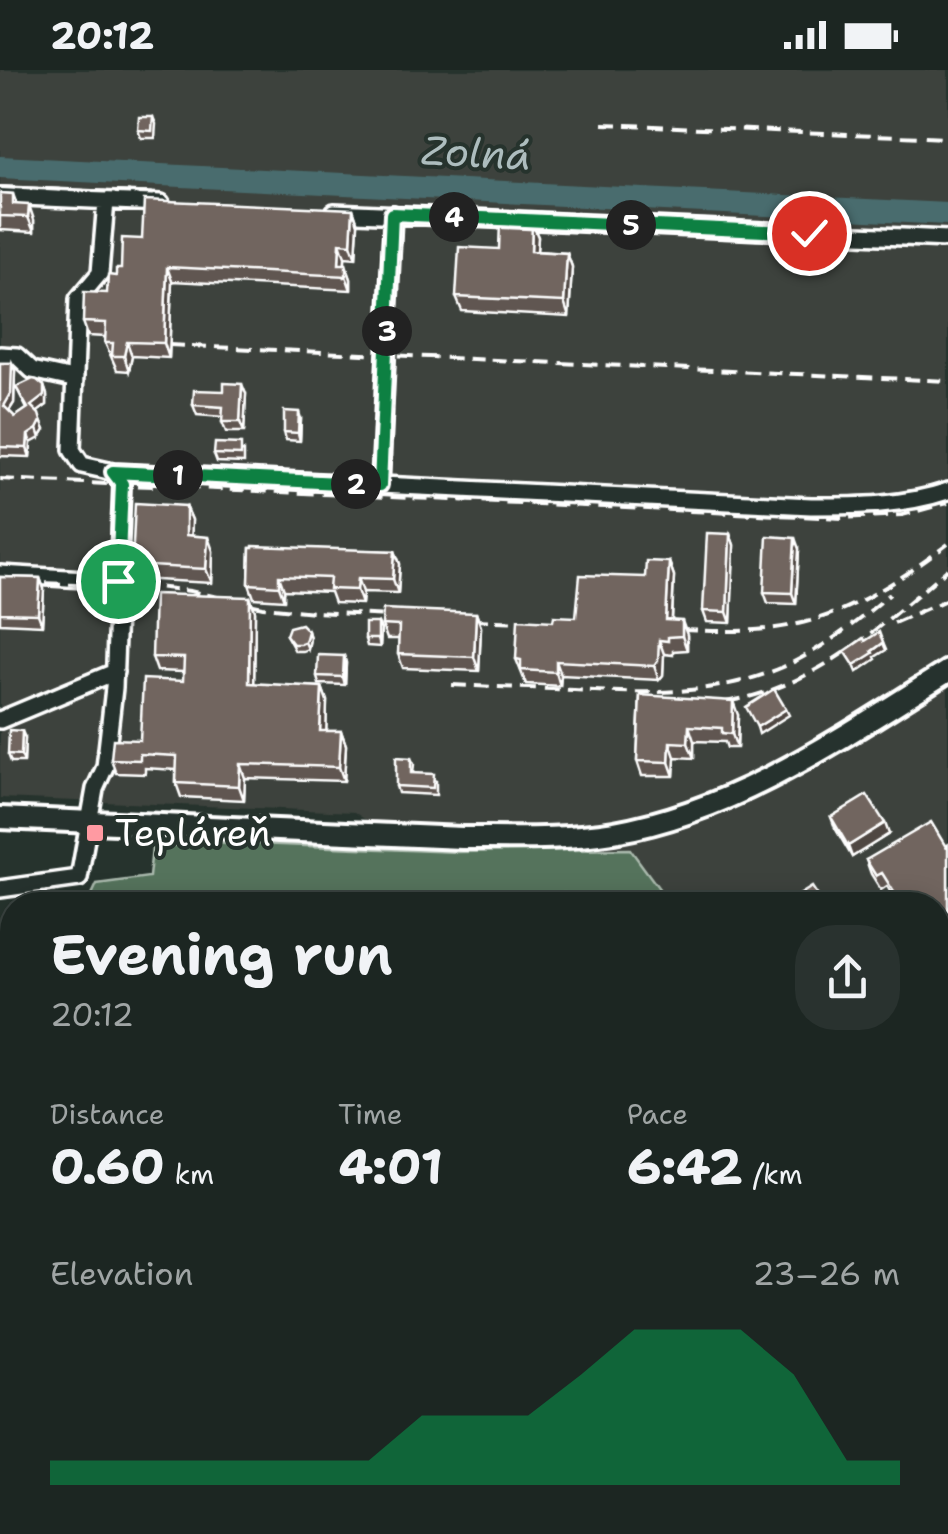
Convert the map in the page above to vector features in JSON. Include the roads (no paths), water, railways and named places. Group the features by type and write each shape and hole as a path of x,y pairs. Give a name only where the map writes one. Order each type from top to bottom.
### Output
{"main road":[{"path":"0,818 462,838 612,832 678,816 736,793 822,749 948,671"}],"street":[{"path":"0,196 182,204"},
{"path":"106,201 100,273 78,299 72,450 82,465 113,472 827,506 874,506 948,491"},
{"path":"316,211 948,239"},
{"path":"380,485 392,214"},
{"path":"0,355 16,356 32,370 73,379"},
{"path":"0,890 79,878 95,789 105,768 114,672 122,484 113,472"},
{"path":"0,574 118,581"},
{"path":"0,720 114,672"}],"waterway":[{"name":"Zolná","path":"0,167 948,214"}],"railway":[{"path":"603,124 948,138"},
{"path":"0,187 162,194"},
{"path":"169,345 948,381"},
{"path":"0,479 842,518 902,515 948,503"},
{"path":"659,629 756,630 813,620 867,598 948,544"},
{"path":"704,705 742,699 808,674 865,638 948,569"},
{"path":"0,582 148,586 263,607 410,617"},
{"path":"452,685 654,692 732,683 783,667 812,652 890,594"},
{"path":"894,623 948,599"},
{"path":"450,619 545,623"}],"place":[{"name":"Tepláreň","path":"95,833"}]}
